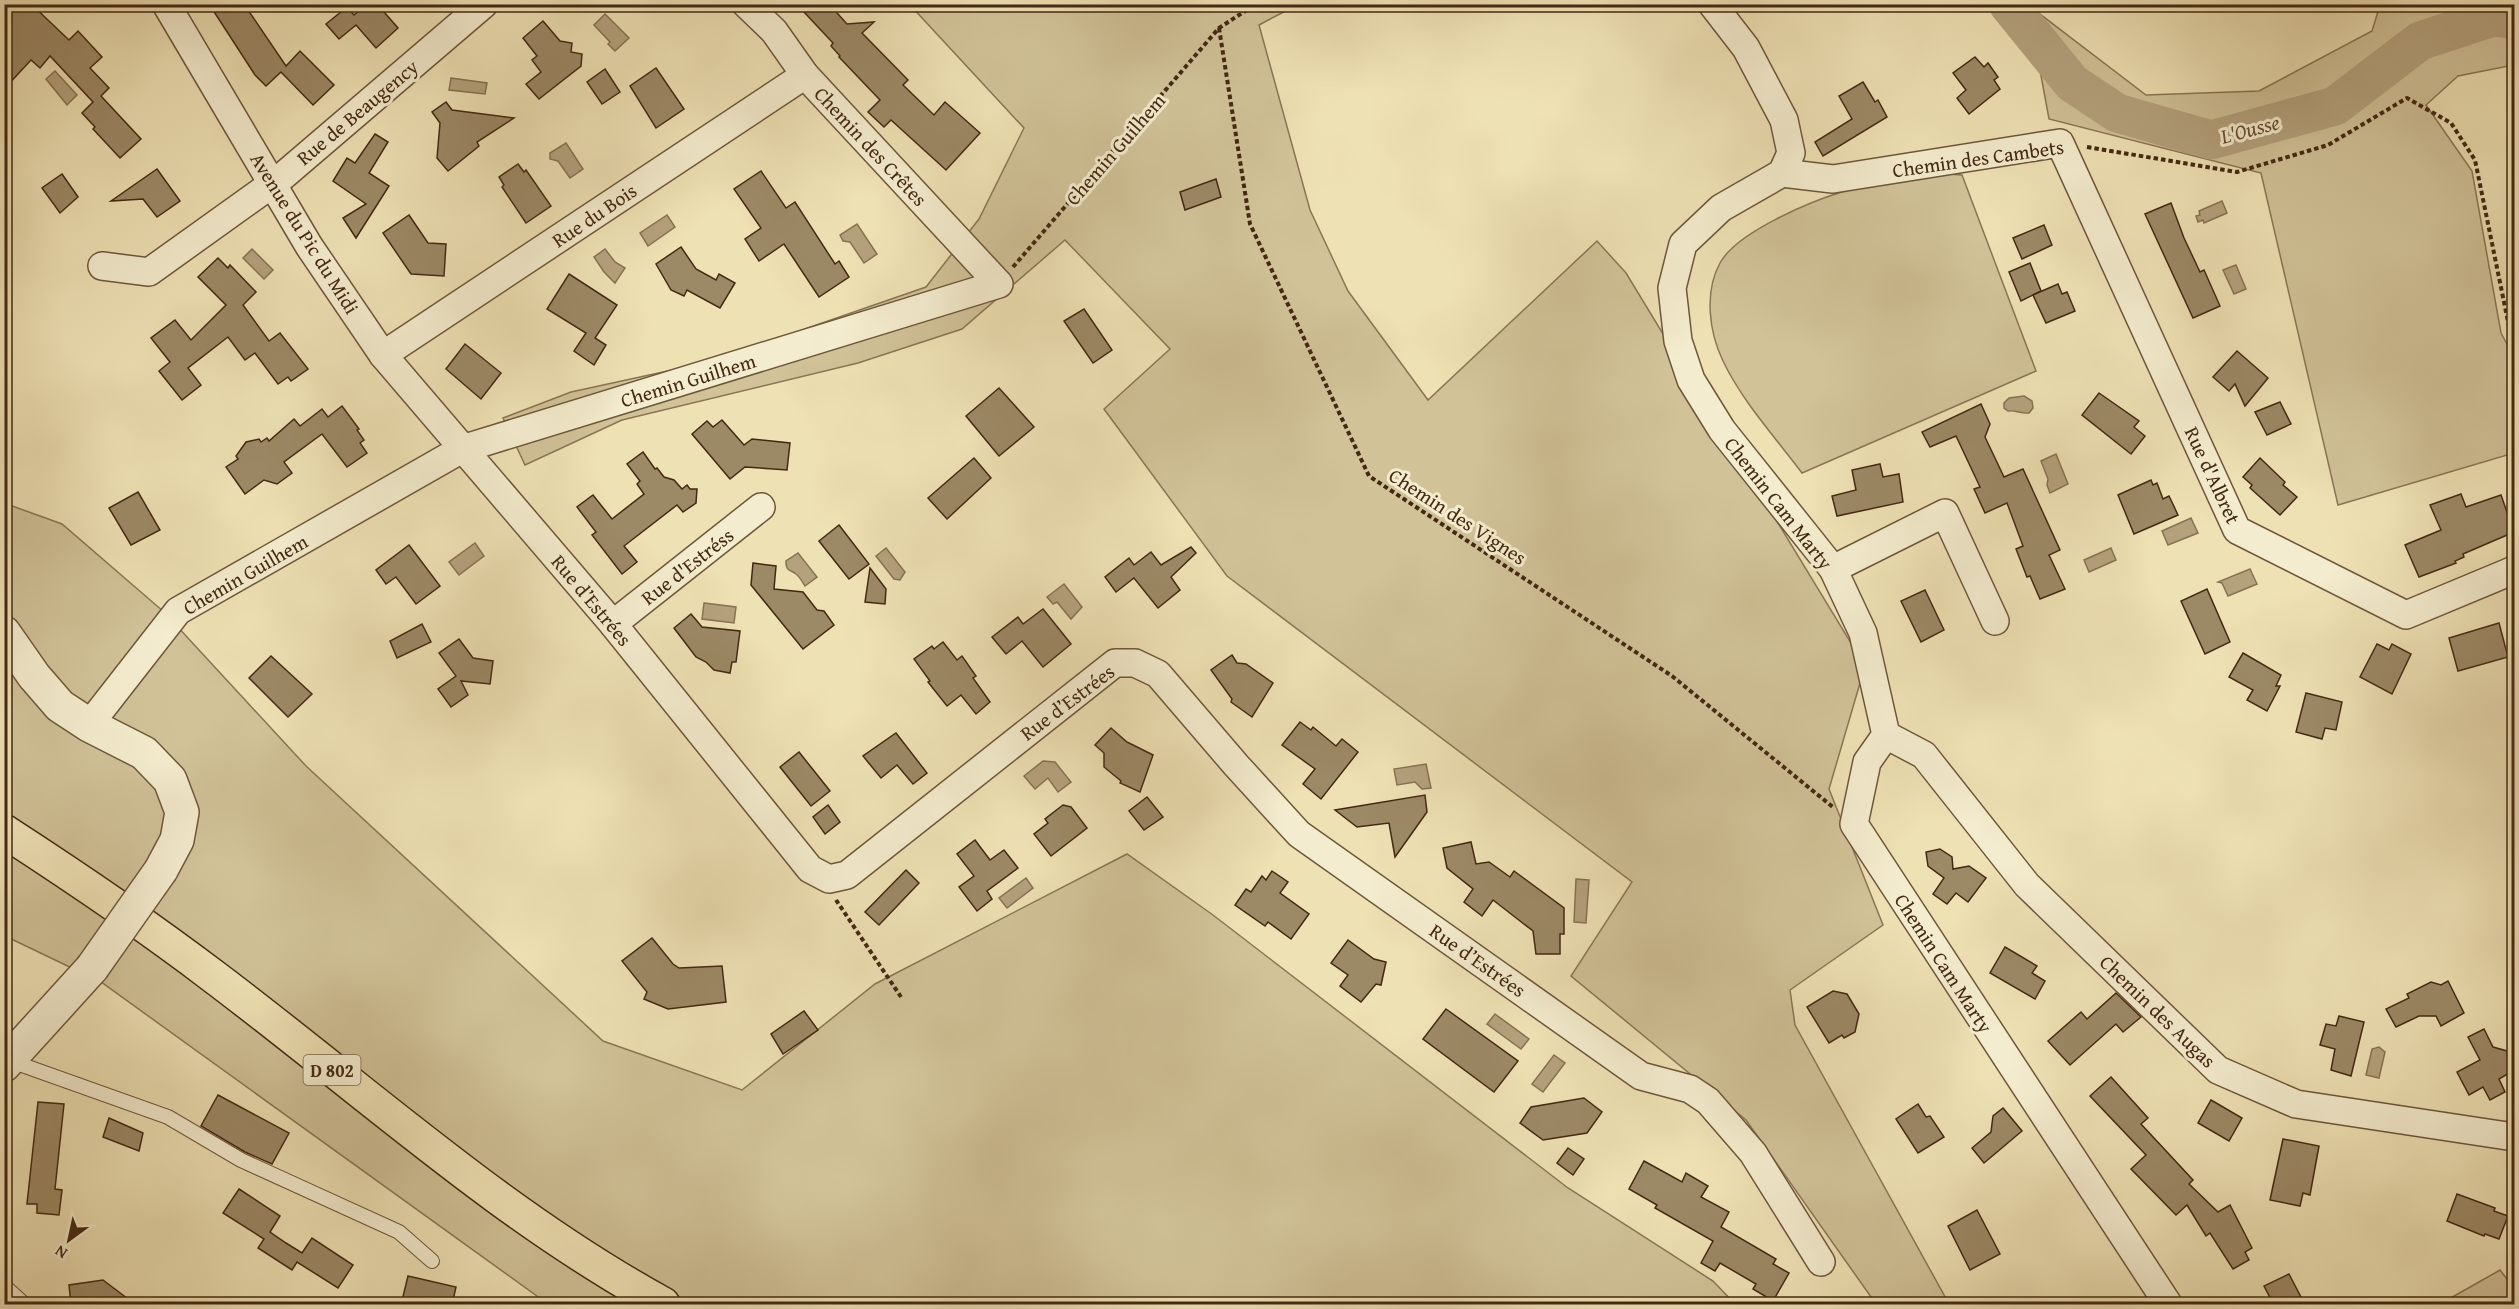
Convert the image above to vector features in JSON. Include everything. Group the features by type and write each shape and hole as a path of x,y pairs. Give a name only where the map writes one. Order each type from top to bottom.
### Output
{"main road":[{"name":"D 802","path":"4,831 72,875 213,976 409,1132 514,1210 616,1279 663,1305"}],"street":[{"name":"Avenue du Pic du Midi","path":"166,4 309,246 383,356 462,449"},
{"name":"Rue de Beaugency","path":"102,266 149,272 272,183 484,4"},
{"name":"Chemin des Crêtes","path":"747,4 774,31 805,75 999,284"},
{"path":"1712,4 1746,48 1784,120 1791,153 1782,173"},
{"name":"Rue du Bois","path":"383,356 805,75"},
{"name":"Chemin des Cambets","path":"1782,173 1833,179 2060,143"},
{"name":"Rue d'Albret","path":"2060,143 2238,530 2406,615 2514,570"},
{"name":"Chemin Cam Marty","path":"1782,173 1721,208 1687,238 1674,273 1672,288 1675,326 1691,380 1722,430 1833,569 1863,633 1886,735"},
{"name":"Chemin Guilhem","path":"89,725 178,611 462,449 999,284"},
{"name":"Rue d’Estrées","path":"462,449 613,624 810,869 829,879 847,875 1115,663 1135,663 1158,674 1299,834 1641,1076 1690,1089 1708,1101 1754,1153 1821,1262"},
{"name":"Rue d'Estréss","path":"613,624 761,507"},
{"path":"1833,569 1944,513 1995,621"},
{"path":"4,633 34,676 60,706 89,725 144,753 170,780 182,812 177,840 161,870 92,968 5,1061"},
{"path":"1854,824 1867,762 1886,735"},
{"name":"Chemin des Augas","path":"1886,735 1924,755 2027,885 2218,1070 2296,1104 2514,1137"},
{"name":"Chemin Cam Marty","path":"1854,824 2168,1305"}],"lane":[{"path":"5,1061 168,1117 241,1161 399,1232 432,1261"},
{"path":"4,1286 24,1305"}],"path":[{"name":"Chemin Guilhem","path":"999,284 1219,27 1256,4"},
{"name":"Chemin des Vignes","path":"1219,27 1250,224 1370,476 1672,676 1854,824"},
{"name":"Chemin des Cambets","path":"2060,143 2237,172 2328,145 2407,98 2451,123 2475,160 2514,351"},
{"path":"829,879 837,903 901,998"}],"shaded area":[{"path":"910,5 1297,5 1259,25 1310,210 1348,291 1428,400 1597,241 1626,273 1865,666 1829,789 1883,925 1790,990 1795,1025 1949,1304 1876,1304 1746,1120 1571,976 1632,882 1227,576 1104,409 1170,349 1065,240 962,329 858,363 622,420 525,465 503,418 571,392 709,362 926,287 979,219 1024,128"},
{"path":"2028,5 2146,95 2259,91 2372,31 2380,5 2514,5 2514,65 2458,76 2426,105 2472,171 2501,333 2514,357 2514,453 2338,505 2261,173 2049,119"},
{"path":"605,14 629,38 615,51 594,25"},
{"path":"55,71 77,95 67,105 46,79"},
{"path":"451,78 487,83 485,94 449,90"},
{"path":"566,143 583,169 570,178 558,161 550,159 550,153"},
{"path":"1948,174 1962,175 2036,371 1802,473 1759,418 1731,376 1718,350 1714,338 1710,299 1715,274 1720,263 1729,251 1758,229 1814,202 1870,185"},
{"path":"2222,201 2227,213 2204,223 2203,220 2198,222 2196,216 2200,215 2199,211"},
{"path":"667,215 675,227 648,246 640,233"},
{"path":"857,224 877,254 864,263 850,242 843,241 840,235"},
{"path":"252,249 273,270 264,279 243,258"},
{"path":"605,249 615,262 625,268 615,283 594,257"},
{"path":"2236,265 2246,289 2234,294 2223,270"},
{"path":"2024,396 2032,401 2033,408 2029,413 2008,411 2004,408 2004,403 2009,398"},
{"path":"2056,454 2068,484 2050,493 2047,485 2048,479 2041,461"},
{"path":"4,503 62,524 164,612 306,766 603,1041 742,1090 875,984 1127,854 1213,915 1568,1188 1713,1281 1735,1304 548,1304 101,982 5,936"},
{"path":"2191,518 2198,533 2168,545 2162,531"},
{"path":"475,543 484,556 459,575 449,562"},
{"path":"886,548 905,572 900,580 894,579 876,556"},
{"path":"2111,548 2116,560 2089,572 2084,560"},
{"path":"798,553 817,577 805,586 786,565 786,561"},
{"path":"2250,569 2257,584 2228,596 2222,583 2218,582"},
{"path":"1064,584 1082,607 1071,619 1057,602 1053,604 1047,597"},
{"path":"704,603 736,607 734,623 702,619"},
{"path":"1043,761 1055,762 1071,782 1058,792 1048,778 1035,789 1024,776"},
{"path":"1426,764 1431,788 1422,789 1415,782 1397,785 1394,769"},
{"path":"1026,878 1033,888 1007,908 999,898"},
{"path":"1576,879 1589,880 1586,923 1574,922"},
{"path":"1495,1014 1529,1039 1521,1049 1487,1024"},
{"path":"2379,1047 2385,1052 2379,1078 2366,1075 2372,1049"},
{"path":"1554,1055 1565,1063 1543,1092 1532,1084"},
{"path":"2500,1270 2514,1288 2514,1304 2440,1304"}],"building":[{"path":"4,4 31,4 69,40 78,31 102,57 90,68 109,88 101,96 141,139 120,158 93,129 95,127 82,113 93,102 50,56 40,68 31,60 4,89"},
{"path":"209,4 244,4 286,66 300,51 334,85 313,105 281,72 266,86 255,75"},
{"path":"367,4 377,4 398,28 376,48 356,25 339,39 326,24 347,7 354,15"},
{"path":"813,4 829,4 847,24 874,22 862,33 908,80 903,85 934,115 945,102 980,133 946,170 891,120 884,127 868,112 880,100 839,57 831,46 833,43 804,12"},
{"path":"543,21 560,41 572,43 571,52 582,54 581,66 539,99 526,84 541,72 532,60 537,56 523,38"},
{"path":"1975,57 1984,67 1988,63 1998,77 1994,80 2000,89 1969,114 1957,98 1966,90 1953,73"},
{"path":"656,68 684,109 656,128 630,86"},
{"path":"605,69 620,92 602,104 587,82"},
{"path":"1863,82 1875,102 1878,100 1887,117 1823,156 1815,142 1852,119 1839,96"},
{"path":"446,102 452,110 514,118 477,142 479,146 448,171 437,158 440,123 432,112"},
{"path":"375,134 388,142 369,173 389,186 356,238 343,218 366,204 333,181 347,158 355,163"},
{"path":"518,164 524,172 526,170 551,206 526,223 502,187 504,185 499,177"},
{"path":"157,169 180,201 157,217 143,199 111,201"},
{"path":"761,171 786,208 795,202 835,264 839,261 849,277 819,297 784,244 759,261 745,239 761,228 734,189"},
{"path":"62,174 78,197 60,213 42,188"},
{"path":"1216,179 1221,197 1185,210 1180,192"},
{"path":"2171,203 2200,272 2204,270 2220,306 2193,318 2145,214"},
{"path":"409,215 428,243 446,244 444,276 411,274 383,233"},
{"path":"2044,225 2052,245 2022,259 2013,238"},
{"path":"681,247 696,269 716,280 719,274 735,283 720,308 687,290 684,296 671,290 656,264"},
{"path":"218,258 228,268 230,265 256,292 243,305 269,341 280,333 308,369 291,381 288,377 278,384 255,353 245,360 228,337 188,368 201,385 182,400 159,371 170,362 151,338 175,320 191,340 226,305 198,277"},
{"path":"2030,263 2041,291 2021,301 2009,272"},
{"path":"569,274 617,305 595,338 606,345 594,365 574,351 586,333 547,309"},
{"path":"2058,284 2062,294 2067,292 2075,311 2046,323 2033,295"},
{"path":"1084,309 1112,350 1093,363 1064,321"},
{"path":"465,344 501,373 481,399 446,369"},
{"path":"2237,351 2268,378 2245,406 2235,384 2229,391 2213,377"},
{"path":"999,388 1034,427 999,456 966,416"},
{"path":"2099,393 2139,421 2134,427 2145,436 2131,454 2082,415"},
{"path":"2280,402 2291,424 2267,435 2255,412"},
{"path":"1981,404 1990,424 1985,437 2004,477 2023,469 2060,550 2049,555 2065,589 2040,599 2030,576 2027,577 2016,549 2023,546 2007,503 1985,513 1974,489 1980,487 1956,436 1930,447 1922,432"},
{"path":"342,406 359,429 357,430 364,440 360,443 367,453 347,467 322,434 284,462 292,473 277,484 264,480 245,494 226,467 238,459 236,456 246,442 259,439 261,442 267,438 269,441 294,419 300,426 322,409 328,417"},
{"path":"722,420 744,445 752,439 790,443 787,470 745,467 730,479 692,434 707,421 713,427"},
{"path":"643,452 664,477 674,480 682,489 687,485 690,489 697,489 696,503 683,512 677,505 624,546 637,562 622,574 592,535 596,532 577,507 593,495 612,519 644,494 637,484 640,481 627,464"},
{"path":"974,458 991,478 947,519 928,498"},
{"path":"2260,458 2285,482 2283,485 2297,497 2280,515 2250,488 2252,485 2243,477"},
{"path":"1880,464 1883,477 1899,474 1903,502 1837,516 1832,496 1856,490 1852,470"},
{"path":"2151,480 2153,485 2157,483 2163,499 2169,496 2178,515 2134,534 2118,495"},
{"path":"138,492 160,530 131,545 109,508"},
{"path":"2461,494 2466,507 2501,495 2514,532 2463,554 2464,557 2455,561 2456,563 2419,577 2405,545 2441,530 2430,505"},
{"path":"839,525 869,564 849,579 819,541"},
{"path":"409,545 440,586 416,604 396,577 386,584 376,570"},
{"path":"1191,547 1196,553 1171,577 1180,590 1158,608 1134,578 1116,592 1105,577 1129,558 1134,565 1151,552 1161,565"},
{"path":"753,563 776,566 774,589 803,592 817,610 824,611 834,625 803,649 751,585"},
{"path":"870,568 886,589 885,604 865,602"},
{"path":"2207,589 2230,642 2205,654 2181,601"},
{"path":"1925,590 1944,630 1921,642 1901,601"},
{"path":"1043,609 1071,644 1043,667 1022,641 1006,654 992,637 1018,617 1023,624"},
{"path":"691,614 702,627 740,631 736,662 732,662 730,673 714,670 706,662 696,657 674,628"},
{"path":"2499,623 2508,657 2458,671 2449,638"},
{"path":"422,624 431,642 397,658 390,641"},
{"path":"459,639 473,658 493,661 490,684 461,681 468,695 451,707 438,689 456,676 439,653"},
{"path":"943,642 957,660 962,656 976,676 973,678 990,702 976,714 961,695 947,706 914,659 932,646 934,649"},
{"path":"2377,644 2389,650 2392,644 2411,654 2392,694 2360,677"},
{"path":"2243,653 2281,675 2276,686 2280,686 2267,711 2247,700 2253,690 2229,677"},
{"path":"1232,655 1237,663 1246,664 1273,683 1252,717 1231,702 1232,699 1211,670"},
{"path":"271,656 312,694 288,717 249,678"},
{"path":"2306,693 2342,702 2336,730 2325,728 2322,739 2296,732"},
{"path":"1300,722 1311,730 1313,727 1336,746 1342,739 1358,752 1321,799 1303,784 1315,769 1282,745"},
{"path":"1111,728 1127,742 1153,755 1140,792 1120,783 1121,781 1104,767 1104,753 1095,745"},
{"path":"896,733 927,773 913,784 897,765 881,778 863,756"},
{"path":"799,752 830,791 811,806 780,767"},
{"path":"1425,795 1427,812 1395,857 1389,823 1357,827 1335,810"},
{"path":"1147,797 1163,817 1144,830 1129,811"},
{"path":"828,805 840,822 825,834 813,817"},
{"path":"1063,805 1071,807 1087,828 1051,856 1034,834 1048,823 1045,819"},
{"path":"975,840 990,860 1004,850 1018,868 987,891 992,899 977,911 959,887 974,876 957,854"},
{"path":"1471,842 1476,864 1489,862 1510,877 1514,871 1564,908 1564,934 1560,934 1560,954 1536,954 1533,931 1493,900 1482,916 1464,902 1473,889 1447,868 1443,848"},
{"path":"1940,849 1952,857 1953,869 1969,866 1986,878 1968,902 1956,893 1947,904 1933,894 1944,878 1928,866 1926,852"},
{"path":"906,870 919,883 879,925 865,912"},
{"path":"1272,871 1288,882 1280,893 1309,914 1291,939 1268,922 1265,926 1235,905 1246,889 1251,892 1262,876 1266,880"},
{"path":"652,938 679,968 722,966 726,1002 668,1009 644,999 647,992 622,961"},
{"path":"1348,940 1374,959 1386,962 1381,985 1376,984 1361,1002 1340,986 1348,975 1331,963"},
{"path":"2005,947 2037,966 2032,973 2045,981 2035,999 1990,973"},
{"path":"2448,981 2464,1013 2441,1026 2436,1016 2419,1016 2396,1027 2386,1009 2409,998 2407,994 2431,982 2441,985"},
{"path":"1833,991 1847,994 1859,1014 1855,1032 1844,1038 1842,1035 1829,1043 1807,1007"},
{"path":"2116,993 2141,1017 2123,1032 2116,1024 2070,1065 2048,1041 2081,1012 2087,1019"},
{"path":"1446,1009 1518,1061 1494,1092 1423,1039"},
{"path":"804,1011 818,1030 783,1054 771,1034"},
{"path":"2339,1016 2364,1022 2351,1076 2331,1070 2335,1049 2320,1045 2326,1024 2336,1026"},
{"path":"2484,1029 2493,1047 2507,1051 2513,1064 2511,1072 2499,1079 2505,1092 2490,1100 2483,1087 2469,1095 2457,1072 2480,1060 2468,1037"},
{"path":"2111,1077 2148,1118 2141,1124 2193,1180 2189,1184 2218,1212 2230,1205 2252,1248 2245,1252 2249,1260 2233,1269 2210,1233 2206,1236 2187,1205 2176,1215 2131,1169 2146,1155 2090,1096"},
{"path":"218,1095 289,1133 272,1164 245,1152 201,1126"},
{"path":"1584,1098 1602,1112 1587,1133 1543,1140 1520,1123 1531,1107"},
{"path":"2211,1100 2242,1118 2229,1141 2198,1123"},
{"path":"38,1102 64,1104 55,1189 62,1190 59,1215 37,1213 37,1204 27,1204"},
{"path":"1918,1104 1926,1117 1930,1116 1944,1137 1918,1153 1896,1119"},
{"path":"2003,1108 2022,1131 1984,1163 1972,1148 1991,1132 1993,1116"},
{"path":"109,1118 143,1133 139,1151 103,1137"},
{"path":"2283,1139 2319,1146 2310,1195 2303,1193 2300,1206 2270,1200"},
{"path":"1568,1148 1584,1159 1573,1175 1557,1163"},
{"path":"1644,1161 1682,1182 1686,1173 1708,1186 1701,1197 1729,1212 1721,1227 1776,1259 1773,1264 1789,1273 1773,1301 1753,1289 1756,1284 1720,1263 1715,1271 1701,1263 1713,1241 1655,1208 1657,1205 1629,1189"},
{"path":"239,1189 280,1216 270,1232 286,1243 302,1253 312,1238 353,1265 338,1288 297,1262 292,1270 258,1248 264,1239 223,1213"},
{"path":"2457,1194 2495,1208 2494,1211 2508,1216 2499,1239 2485,1234 2484,1236 2447,1221"},
{"path":"1977,1210 2000,1254 1970,1270 1948,1226"},
{"path":"2289,1274 2302,1299 2293,1305 2274,1305 2264,1286"},
{"path":"408,1276 456,1287 452,1305 401,1305"},
{"path":"103,1280 136,1305 71,1305 69,1285"}],"waterway":[{"name":"L'Ousse","path":"2008,4 2072,83 2117,113 2211,140 2335,106 2420,41 2493,17 2514,19"}]}
